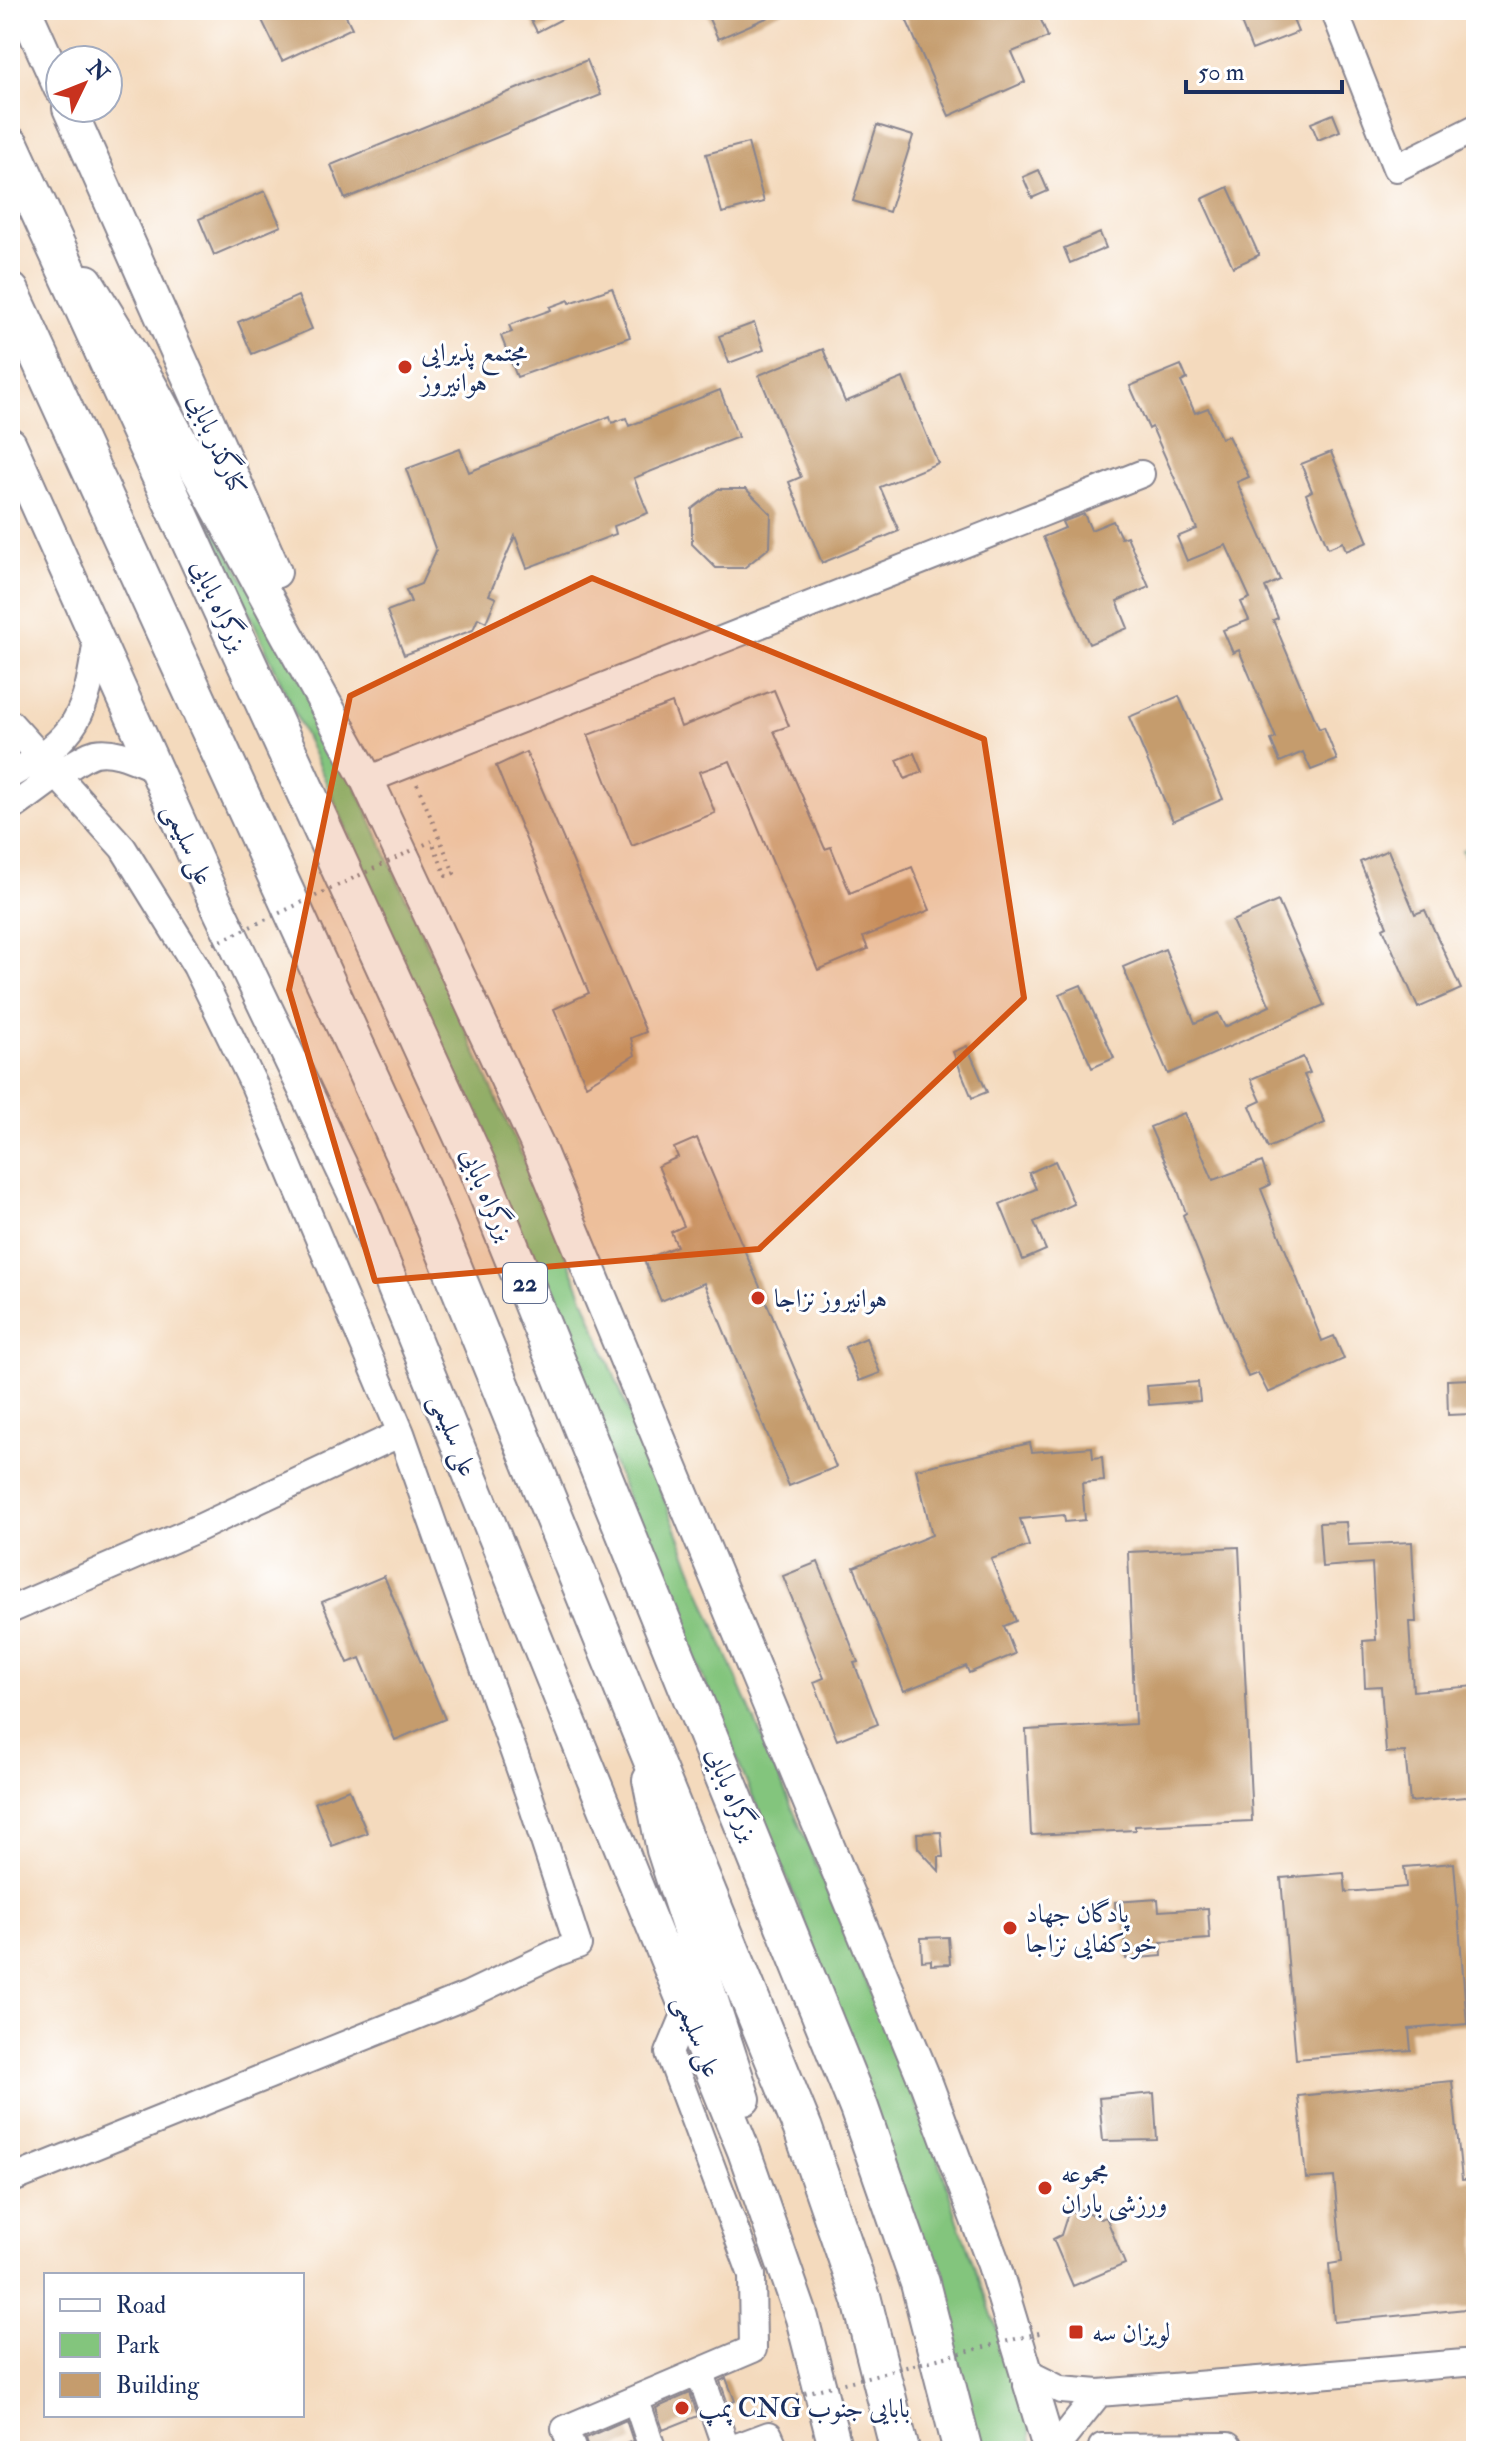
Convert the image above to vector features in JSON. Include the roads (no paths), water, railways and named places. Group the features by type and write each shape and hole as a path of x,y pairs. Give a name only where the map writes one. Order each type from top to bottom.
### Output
{"highway":[{"name":"بزرگراه بابایی","path":"18,162 476,1164 859,2108 920,2283 963,2451"},
{"name":"22","path":"10,292 420,1188 803,2129 862,2300 900,2451"}],"main road":[{"path":"25,10 44,52"},
{"name":"کنارگذر بابایی","path":"76,124 367,780"},
{"path":"18,162 148,381 367,780 536,1142 931,2097 994,2265 1051,2451"},
{"name":"علی سلیمی","path":"10,444 212,895 363,1212 744,2151 802,2318 836,2451"},
{"path":"637,1718 663,1850 770,2177 802,2318"}],"street":[{"path":"1334,10 1396,168 1476,128"},
{"path":"367,780 1141,474"},
{"path":"10,809 49,767 82,711 91,680 97,639"},
{"path":"10,723 123,848 196,966 254,1085 401,1433 528,1792 578,1945 468,1995 10,2180"},
{"path":"10,775 93,754 110,753 155,768"},
{"path":"10,1610 201,1527 401,1433"},
{"path":"573,2451 565,2429 753,2349 752,2275 669,2053 687,2010"},
{"path":"1025,2372 1061,2390 1099,2393 1476,2362"},
{"path":"700,2373 726,2451 769,2435 776,2451"},
{"path":"1051,2451 1099,2393"},
{"path":"636,2400 653,2451"},
{"path":"1077,2419 1102,2449 1228,2446"}],"place":[{"name":"مجتمع پذیرایی هوانیروز","path":"405,367"},
{"name":"هوانیروز نزاجا","path":"758,1298"},
{"name":"پادگان جهاد خودکفایی نزاجا","path":"1010,1928"},
{"name":"مجموعه ورزشی باران","path":"1045,2188"},
{"name":"لویزان سه","path":"1076,2332"},
{"name":"پمپ CNG بابایی جنوب","path":"682,2408"}]}
